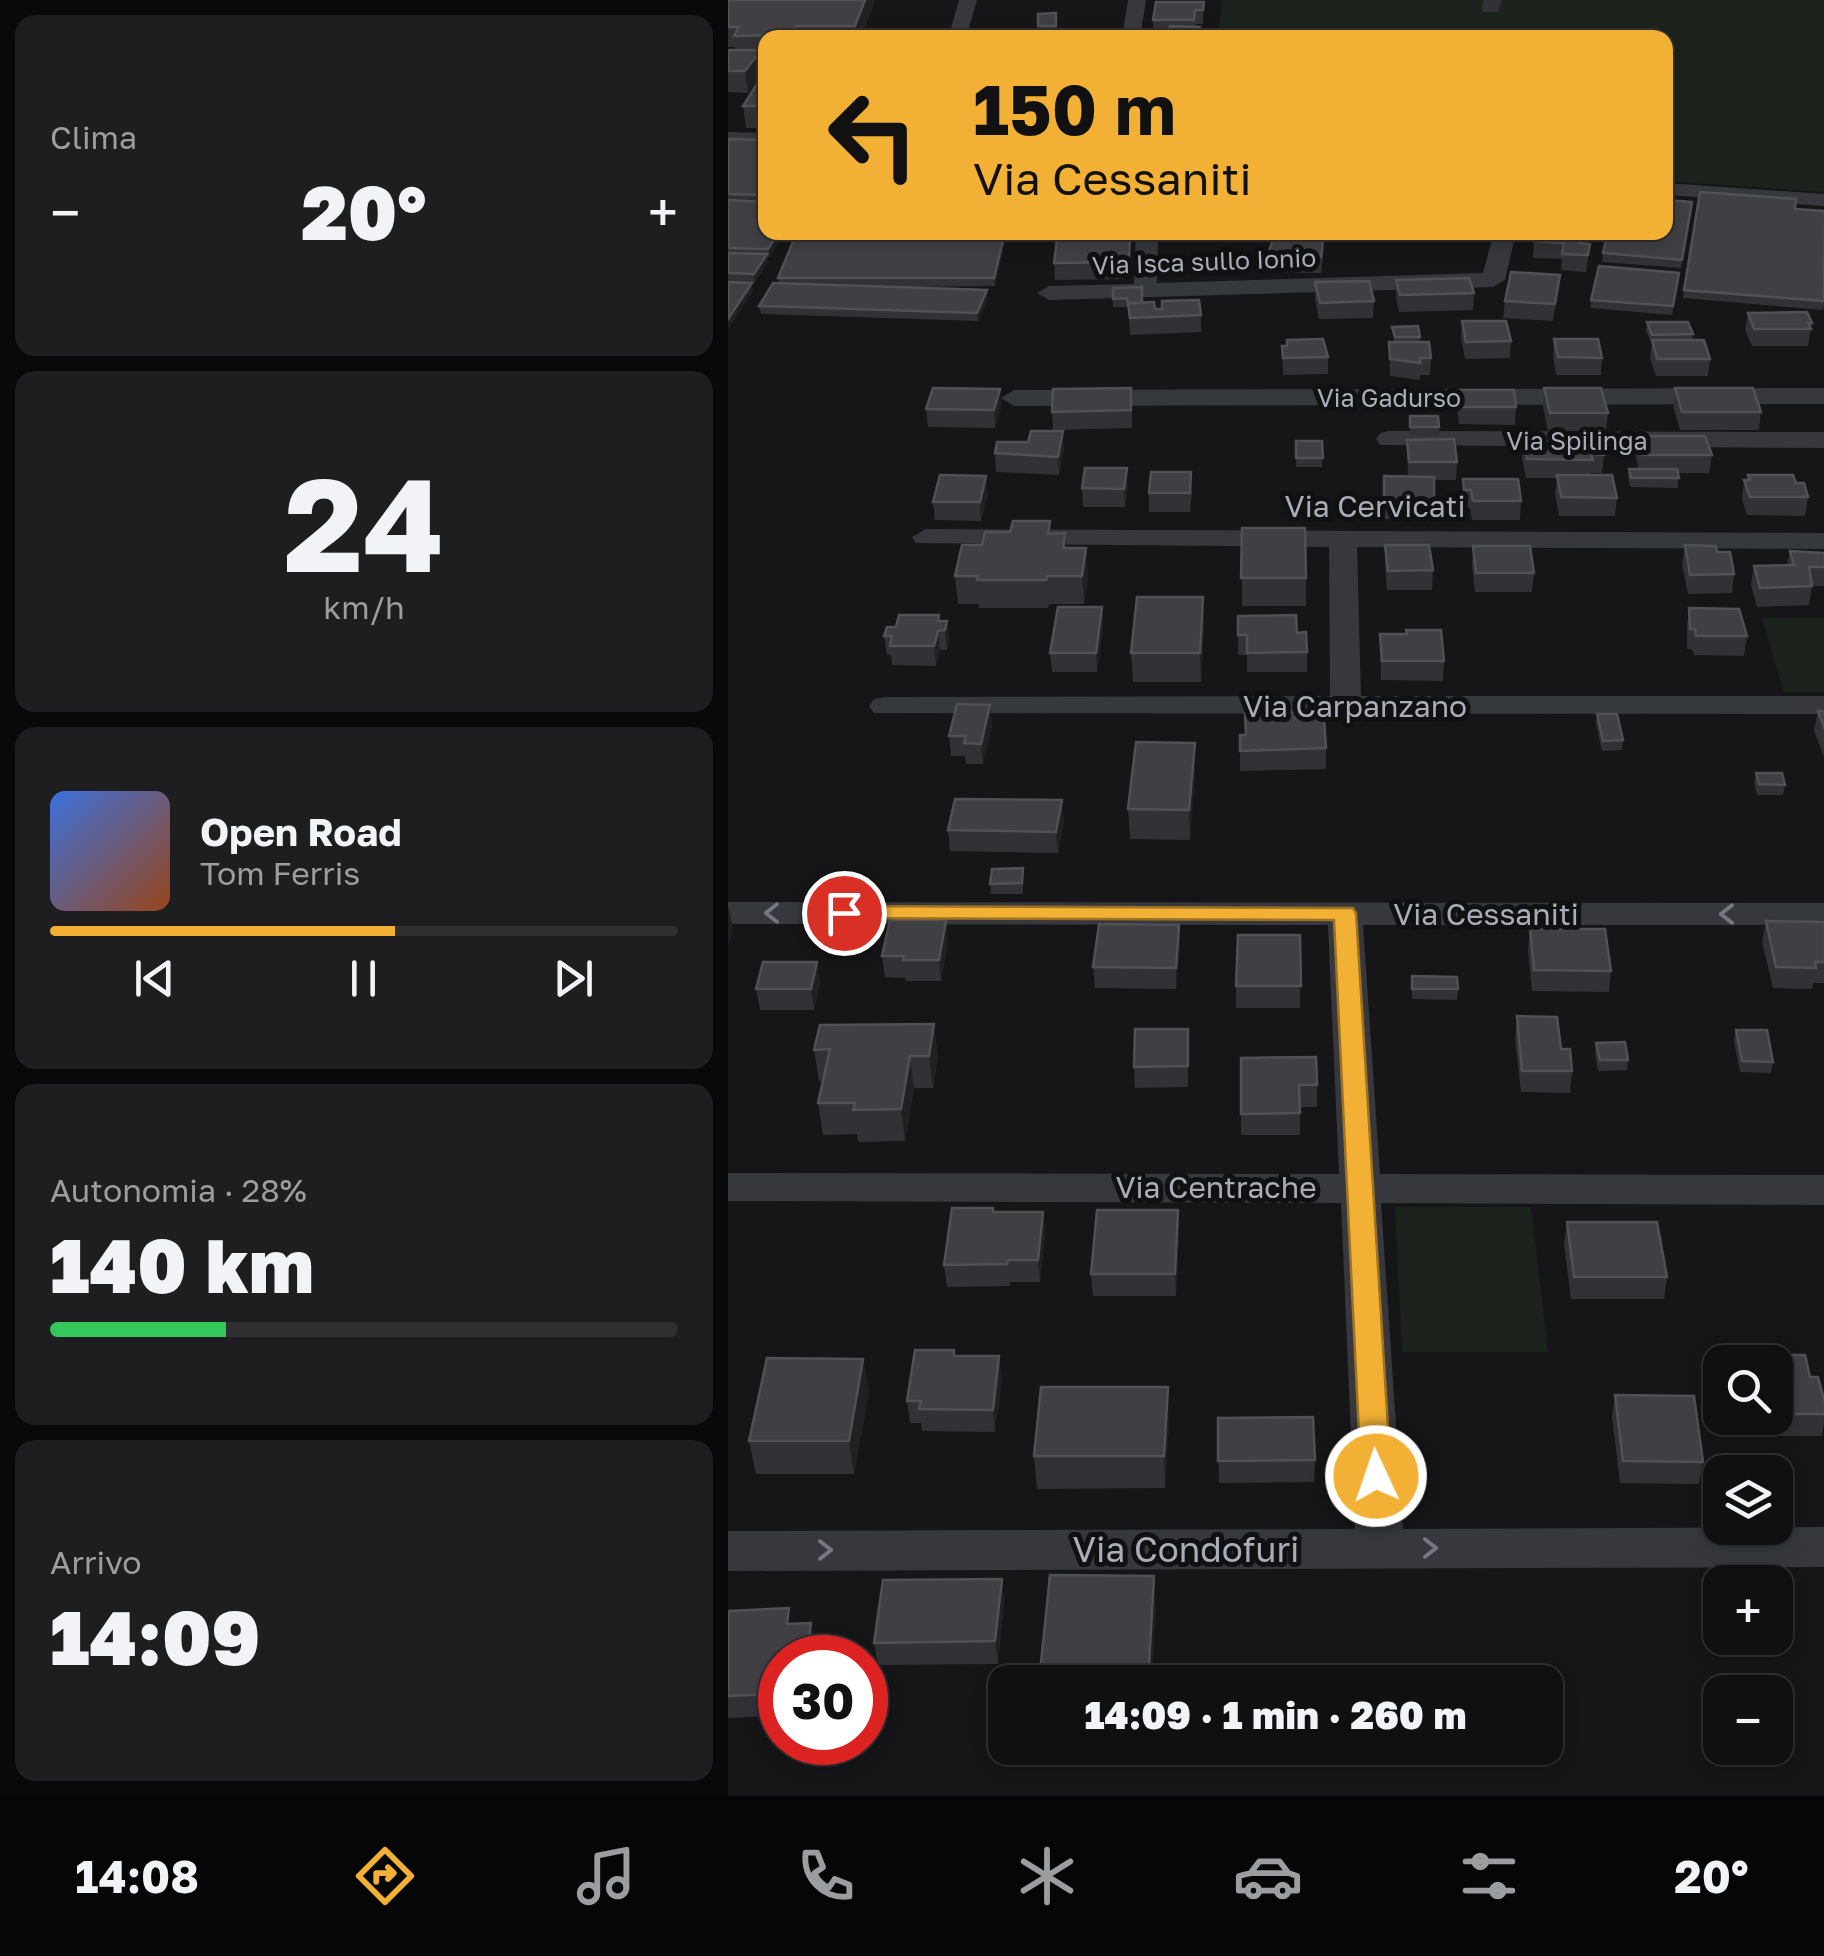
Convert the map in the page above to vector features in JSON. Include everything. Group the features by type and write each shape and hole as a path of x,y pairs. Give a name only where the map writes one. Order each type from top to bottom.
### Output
{"street":[{"path":"959,30 968,0"},
{"path":"1132,30 1137,0"},
{"path":"728,138 758,138"},
{"path":"1673,189 1824,200"},
{"path":"1146,290 1147,240"},
{"name":"Via Isca sullo Ionio","path":"1049,293 1492,280 1503,240"},
{"name":"Via Gadurso","path":"1014,398 1824,396"},
{"name":"Via Spilinga","path":"1389,439 1824,440"},
{"name":"Via Cervicati","path":"926,537 1824,541"},
{"path":"1343,538 1346,706"},
{"name":"Via Carpanzano","path":"885,706 1824,705"},
{"name":"Via Cessaniti","path":"728,913 1824,914"},
{"path":"1345,913 1380,1548"},
{"name":"Via Centrache","path":"728,1187 1824,1190"},
{"name":"Via Condofuri","path":"728,1551 1824,1547"}],"shaded area":[{"path":"1222,0 1824,0 1824,192 1673,181 1673,30 1219,30"},
{"path":"1762,618 1824,618 1824,692 1784,692"},
{"path":"1395,1207 1531,1207 1548,1352 1402,1352"}],"building":[{"path":"728,0 865,0 855,26 796,26 794,30 758,30 758,36 734,36 739,27 728,27"},
{"path":"1156,2 1204,2 1203,10 1195,10 1194,20 1153,20"},
{"path":"1056,13 1056,26 1038,26 1038,14"},
{"path":"1170,26 1200,27 1199,30 1169,30"},
{"path":"728,50 758,50 745,71 728,71"},
{"path":"758,82 758,106 743,106"},
{"path":"728,139 758,140 758,195 728,194"},
{"path":"1700,192 1796,199 1795,209 1825,211 1824,301 1684,290"},
{"path":"728,200 758,202 758,240 774,240 768,249 728,248"},
{"path":"1673,201 1692,202 1682,260 1603,253 1606,240 1673,240"},
{"path":"794,240 1003,240 994,278 778,278"},
{"path":"1057,240 1130,240 1129,257 1124,257 1124,262 1054,263"},
{"path":"1273,240 1323,240 1321,257 1268,255"},
{"path":"1579,240 1590,244 1588,255 1562,254 1564,243 1534,241"},
{"path":"728,253 767,254 754,274 728,273"},
{"path":"1599,266 1679,273 1673,306 1591,300"},
{"path":"1511,272 1560,275 1555,304 1505,301"},
{"path":"1469,278 1474,293 1400,295 1396,280"},
{"path":"1369,281 1374,301 1320,303 1315,282"},
{"path":"728,282 752,283 728,319"},
{"path":"773,283 987,290 977,313 759,306"},
{"path":"1142,287 1142,303 1128,305 1127,298 1113,299 1113,288"},
{"path":"1199,300 1201,315 1130,318 1128,303 1154,302 1155,309 1162,309 1162,301"},
{"path":"1807,312 1811,329 1754,329 1748,313"},
{"path":"1462,321 1506,321 1511,341 1466,342"},
{"path":"1647,322 1688,322 1693,334 1652,335"},
{"path":"1418,326 1420,337 1395,337 1392,327"},
{"path":"1323,339 1328,357 1283,358 1282,346 1287,346 1287,340"},
{"path":"1554,339 1598,339 1602,358 1558,357"},
{"path":"1652,340 1704,340 1710,359 1657,359"},
{"path":"1389,342 1429,342 1431,358 1420,358 1420,363 1390,359"},
{"path":"933,388 1000,389 994,410 926,409"},
{"path":"1131,388 1131,410 1052,412 1053,389"},
{"path":"1544,388 1601,388 1608,413 1550,413"},
{"path":"1675,388 1753,388 1761,412 1682,412"},
{"path":"1458,390 1514,390 1516,407 1460,407"},
{"path":"1410,416 1438,416 1439,427 1410,427"},
{"path":"1031,431 1063,431 1058,457 995,453 997,442 1028,442"},
{"path":"1637,436 1705,436 1712,455 1642,455"},
{"path":"1454,439 1457,462 1409,462 1407,440"},
{"path":"1524,440 1601,440 1604,455 1591,454 1593,460 1527,459"},
{"path":"1296,441 1322,441 1323,458 1296,458"},
{"path":"1085,468 1127,468 1124,489 1082,488"},
{"path":"1629,469 1677,469 1679,478 1631,478"},
{"path":"1151,472 1191,472 1190,493 1149,493"},
{"path":"940,475 986,476 980,502 933,502"},
{"path":"1557,475 1612,475 1617,498 1561,497"},
{"path":"1748,475 1793,475 1796,483 1804,483 1808,497 1750,497 1744,480 1750,480"},
{"path":"1384,476 1434,477 1434,502 1384,501"},
{"path":"1463,479 1518,479 1521,501 1473,501 1471,490 1464,490"},
{"path":"1013,521 1050,521 1048,534 1065,533 1063,548 1086,548 1082,576 977,580 978,576 955,576 962,545 982,545 985,532 1010,532"},
{"path":"1242,528 1305,528 1306,578 1241,578"},
{"path":"1385,545 1429,545 1433,570 1388,571"},
{"path":"1685,545 1716,546 1717,552 1730,552 1734,574 1690,575"},
{"path":"1473,546 1530,546 1534,573 1476,573"},
{"path":"1790,551 1825,553 1825,567 1809,567 1812,586 1760,588 1754,566 1794,565"},
{"path":"1137,597 1203,597 1200,653 1131,653"},
{"path":"1058,607 1102,607 1096,653 1050,653"},
{"path":"1689,608 1739,609 1747,636 1696,636 1695,629 1690,629"},
{"path":"899,615 939,615 938,621 947,621 945,630 938,631 934,646 890,646 892,636 884,636 887,627 896,627"},
{"path":"1296,615 1297,633 1306,632 1307,652 1247,653 1247,635 1238,635 1238,616"},
{"path":"1406,630 1441,630 1444,661 1382,661 1380,634 1407,634"},
{"path":"957,704 990,705 981,744 964,743 966,736 949,736"},
{"path":"1818,711 1825,711 1825,730"},
{"path":"1295,712 1295,718 1324,718 1326,748 1240,751 1240,735 1246,735 1245,713"},
{"path":"1597,714 1617,714 1623,740 1603,741"},
{"path":"1136,742 1195,743 1189,810 1128,809"},
{"path":"1756,773 1782,773 1785,785 1759,784"},
{"path":"955,799 1062,800 1056,832 948,830"},
{"path":"1023,868 1022,883 990,884 992,869"},
{"path":"890,920 946,920 939,960 882,956"},
{"path":"1766,921 1825,922 1825,962 1815,962 1816,968 1776,967"},
{"path":"1099,924 1179,925 1176,968 1093,967"},
{"path":"1530,929 1605,929 1611,971 1534,970"},
{"path":"1238,935 1300,935 1301,986 1236,986"},
{"path":"763,962 817,962 811,989 756,989"},
{"path":"1412,976 1457,977 1458,989 1412,989"},
{"path":"1517,1016 1557,1017 1561,1049 1570,1049 1572,1071 1522,1071"},
{"path":"934,1024 929,1056 910,1056 901,1109 853,1110 855,1103 818,1103 830,1049 814,1050 820,1025"},
{"path":"1135,1029 1188,1029 1188,1066 1134,1067"},
{"path":"1736,1030 1767,1030 1773,1062 1742,1061"},
{"path":"1625,1042 1628,1060 1600,1060 1596,1043"},
{"path":"1316,1057 1317,1085 1299,1085 1300,1113 1241,1114 1241,1058"},
{"path":"952,1208 1043,1212 1038,1260 944,1265"},
{"path":"1097,1210 1178,1210 1175,1274 1091,1274"},
{"path":"1567,1222 1657,1222 1667,1277 1574,1277"},
{"path":"915,1350 954,1350 954,1356 999,1356 993,1410 919,1409 921,1401 907,1401"},
{"path":"1793,1355 1805,1355 1810,1377 1818,1377 1825,1414 1793,1414"},
{"path":"767,1358 863,1359 849,1441 749,1441"},
{"path":"1041,1387 1168,1387 1164,1456 1034,1456"},
{"path":"1615,1395 1694,1396 1703,1462 1623,1461"},
{"path":"1313,1417 1315,1460 1218,1461 1218,1418"},
{"path":"1050,1575 1154,1576 1149,1665 1041,1665"},
{"path":"1002,1579 995,1641 888,1643 888,1635 875,1635 883,1580"},
{"path":"789,1608 787,1624 811,1623 809,1635 758,1635 758,1695 728,1696 728,1611"}],"route":[{"path":"844,913 1345,913 1376,1476"}]}
